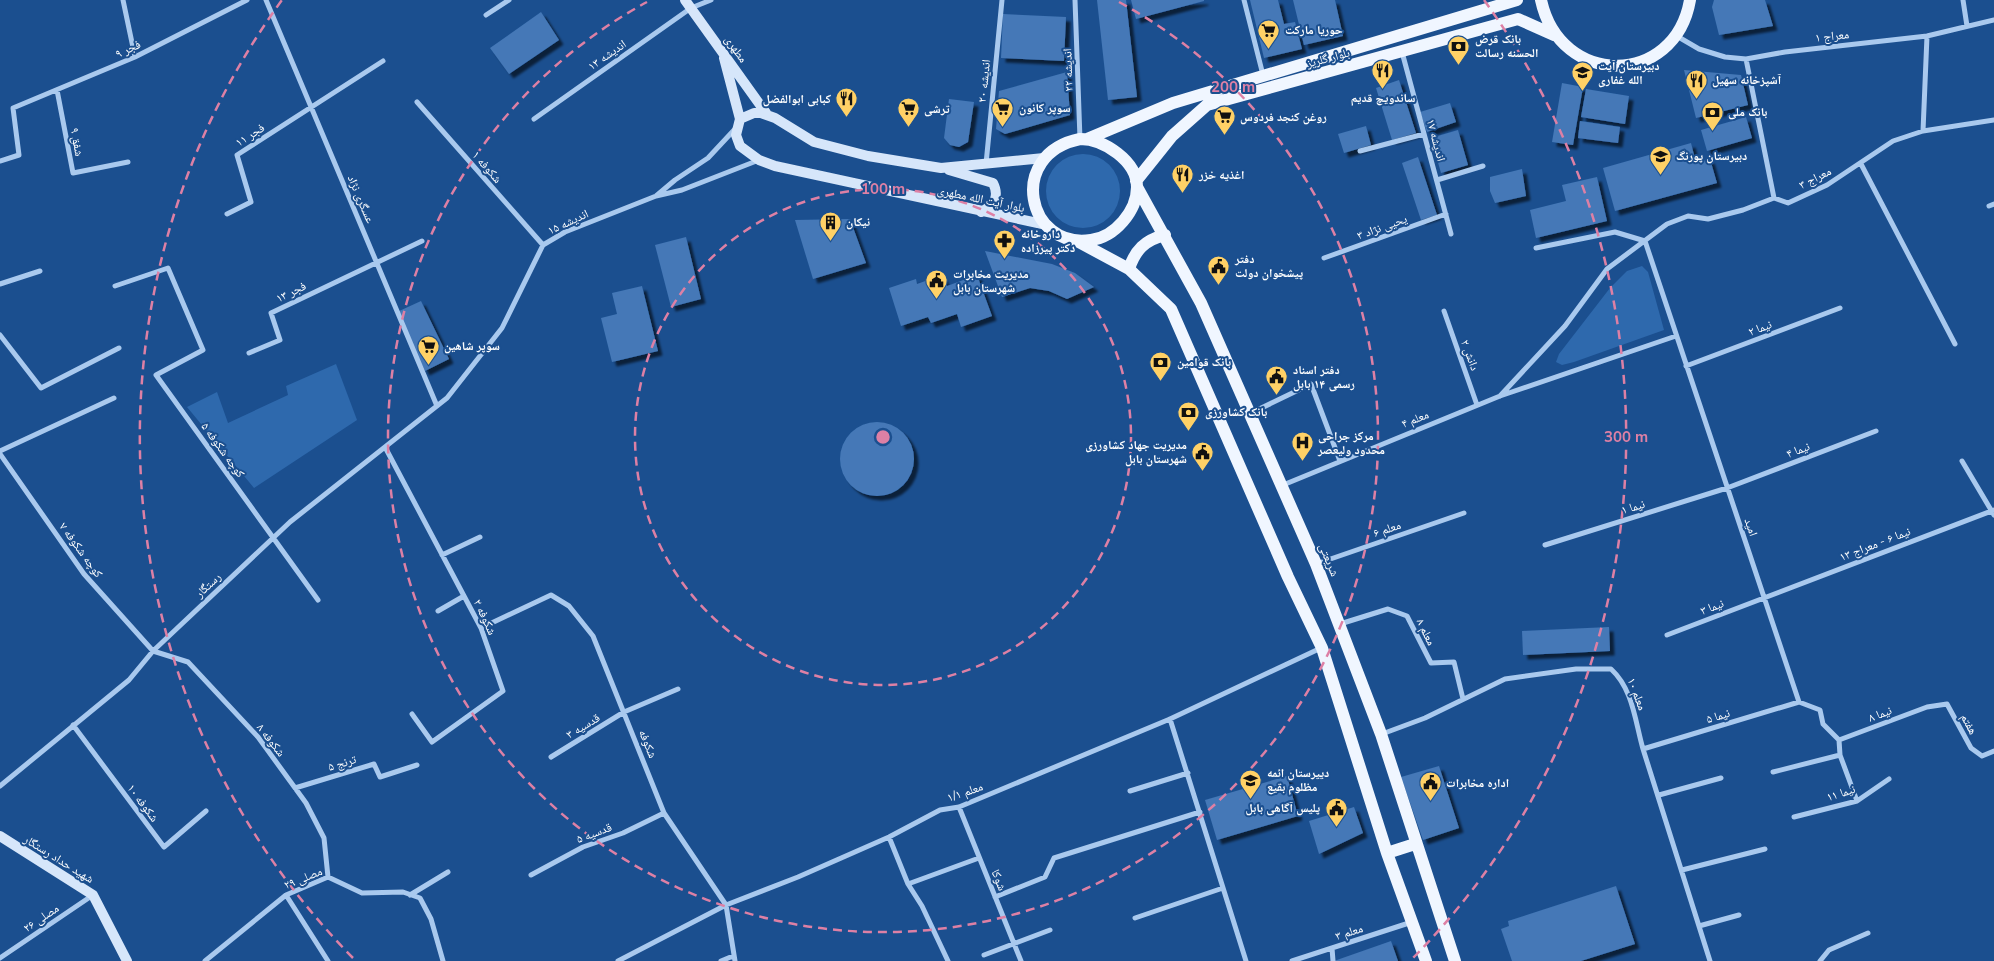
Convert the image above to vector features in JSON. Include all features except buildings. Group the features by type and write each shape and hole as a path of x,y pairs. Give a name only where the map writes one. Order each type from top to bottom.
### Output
{"main road":[{"name":"بلوار گلریز","path":"1084,139 1173,102 1517,0"},
{"path":"1541,0 1544,16 1554,35 1570,51 1588,61 1608,66 1629,65 1648,58 1666,47 1676,35 1688,12 1690,0"},
{"name":"مطهری","path":"688,4 766,113"},
{"name":"بلوار گلریز","path":"1136,184 1172,136 1207,106 1518,19 1554,35"},
{"path":"721,50 738,123 754,113 766,113"},
{"name":"بلوار آیت الله مطهری","path":"766,113 814,142 868,156 940,168 1044,158"},
{"name":"بلوار آیت الله مطهری","path":"738,123 740,146 759,160 775,166 1047,225"},
{"path":"1077,240 1098,238 1116,229 1126,218 1136,184 1122,157 1112,148 1084,139 1067,142 1044,158 1038,166 1033,187 1036,207 1047,225 1061,235 1077,240 1129,269 1171,309 1288,577 1322,648 1387,853 1426,961"},
{"path":"940,168 993,183 997,190 996,199 992,206 981,212"},
{"name":"شریعتی","path":"1136,184 1201,303 1283,484 1316,564 1381,734 1415,844 1455,961"},
{"path":"1129,269 1133,257 1141,246 1152,239 1165,235"},
{"name":"شهید حداد رستگار","path":"0,836 93,894 127,961"},
{"path":"1387,853 1415,844"}],"street":[{"path":"123,0 135,57"},
{"name":"فجر ۹","path":"0,161 19,155 14,108 135,57 247,0"},
{"name":"عسگری نژاد","path":"266,0 437,406"},
{"path":"486,15 509,0"},
{"name":"اندیشه ١٣","path":"534,119 688,4 711,0"},
{"name":"اندیشه ۲۰","path":"986,164 1002,0"},
{"name":"اندیشه ۲۲","path":"1076,0 1084,139"},
{"path":"1244,0 1263,75"},
{"path":"1963,0 1968,26"},
{"name":"معراج ۱","path":"1676,35 1699,49 1746,59 1785,52 1927,36 1994,20"},
{"path":"1923,131 1927,36"},
{"name":"اندیشه ۱۷","path":"1402,52 1451,234"},
{"path":"1746,59 1774,198"},
{"path":"312,108 383,62"},
{"name":"شفق ۹","path":"57,90 72,173 128,162"},
{"name":"شکوفه ۱","path":"417,102 543,245"},
{"name":"فجر ۱۱","path":"227,214 251,202 237,155 312,108"},
{"name":"معراج ۳","path":"1500,396 1565,326 1607,269 1666,224 1688,216 1708,219 1742,210 1774,198 1788,203 1827,185 1893,141 1923,131 1941,130 1994,120"},
{"name":"اندیشه ۱۵","path":"437,406 447,398 502,328 543,245 565,232 656,196 708,158 738,123"},
{"path":"1360,151 1424,134"},
{"path":"656,196 682,190 759,160"},
{"path":"1861,164 1955,344"},
{"path":"1437,180 1484,166"},
{"name":"یحیی نژاد ۳","path":"1324,258 1446,214"},
{"path":"1536,248 1615,232 1644,241"},
{"path":"376,262 422,241"},
{"name":"امید","path":"1644,241 1799,702"},
{"name":"فجر ۱۳","path":"249,353 280,340 271,313 376,262"},
{"name":"کوچه شکوفه ۵","path":"115,286 168,268 203,350 156,375 318,600"},
{"path":"0,284 40,271"},
{"name":"نیما ۲","path":"1686,366 1840,308"},
{"name":"دانش ۲","path":"1444,312 1477,405"},
{"path":"0,335 41,388 118,348"},
{"name":"معلم ۴","path":"1283,484 1500,396 1676,336"},
{"path":"1250,413 1311,384 1340,461"},
{"path":"0,453 114,398"},
{"name":"رستگار","path":"0,786 129,680 153,651 273,537 437,406"},
{"name":"نیما ۴","path":"1727,488 1876,432"},
{"name":"شکوفه ۲","path":"385,447 481,628 503,691 432,742 412,714"},
{"name":"کوچه شکوفه ۷","path":"0,453 84,574 153,651"},
{"path":"1962,460 1993,512"},
{"name":"نیما ۱","path":"1545,545 1727,488"},
{"name":"نیما ۶ - معراج ۱۳","path":"1764,598 1993,512"},
{"name":"معلم ۶","path":"1316,564 1464,513"},
{"path":"442,555 480,537"},
{"name":"شکوفه","path":"481,628 551,595 569,606 592,636 664,813 726,905"},
{"path":"438,611 464,596"},
{"name":"نیما ۳","path":"1667,635 1764,598"},
{"name":"معلم ۸","path":"1340,624 1388,610 1407,616 1430,663 1454,662 1463,699"},
{"name":"معلم ۱/۱","path":"620,960 726,905 798,877 889,837 940,810 959,807 1170,719 1322,648"},
{"name":"شکوفه ۸","path":"153,651 188,662 258,737 295,788 324,838 328,877"},
{"name":"معلم ۱۰","path":"1381,734 1425,718 1505,679 1576,669 1611,669 1619,676 1630,698 1643,749 1710,961"},
{"name":"قدسیه ۳","path":"551,757 624,712 678,690"},
{"path":"1799,702 1820,710 1823,724 1839,740 1840,755 1858,800"},
{"name":"نیما ۵","path":"1643,749 1799,702"},
{"name":"هفتم","path":"1927,707 1947,704 1971,748 1982,756 1994,751"},
{"name":"نیما ۸","path":"1839,740 1927,707"},
{"path":"1170,719 1246,961"},
{"name":"شکوفه ۱۰","path":"73,725 164,848 206,811"},
{"path":"1773,772 1840,755"},
{"name":"ترنج ۵","path":"295,788 374,764 380,777 416,765"},
{"path":"1130,791 1188,773"},
{"path":"1659,795 1721,778"},
{"name":"نیما ۱۱","path":"1794,817 1858,800 1889,779"},
{"name":"شوکا","path":"959,807 1021,961"},
{"path":"995,897 1045,877 1054,858 1200,812"},
{"name":"قدسیه ۵","path":"531,875 583,847 623,832 664,813"},
{"path":"889,837 908,884 922,906 946,960"},
{"path":"1682,870 1765,849"},
{"path":"908,884 979,858"},
{"path":"410,895 448,872"},
{"name":"مصلی ۲۹","path":"205,961 286,895 328,877 362,893 403,892 410,895"},
{"path":"1134,918 1223,888"},
{"name":"مصلی ۲۶","path":"0,958 93,894"},
{"path":"286,895 328,961"},
{"path":"410,895 420,898 431,919 443,961"},
{"path":"721,961 734,958 726,905"},
{"path":"1699,926 1739,914"},
{"name":"معلم ۳","path":"1292,961 1413,922"},
{"path":"984,955 1050,930"},
{"path":"1820,961 1829,950 1868,933"},
{"path":"1332,948 1333,961"}],"shaded area":[{"path":"1076,154 1090,154 1104,160 1114,170 1120,184 1118,205 1104,222 1090,228 1076,228 1062,222 1052,212 1046,198 1046,184 1052,170 1062,160"},
{"path":"1642,266 1648,272 1664,330 1574,362 1562,365 1556,362 1559,354 1610,288 1627,271"},
{"path":"336,364 357,420 254,488 187,407 217,392 228,423 288,395 286,386"}],"place":[{"name":"حوریا مارکت","path":"1269,49"},
{"name":"بانک قرض الحسنه رسالت","path":"1459,65"},
{"name":"ساندویچ قدیم","path":"1383,90"},
{"name":"دبیرستان آیت الله غفاری","path":"1582,92"},
{"name":"آشپزخانه سهیل","path":"1696,99"},
{"name":"کبابی ابوالفضل","path":"847,118"},
{"name":"سوپر کانون","path":"1003,127"},
{"name":"ترشی","path":"908,128"},
{"name":"بانک ملی","path":"1712,131"},
{"name":"روغن کنجد فردوس","path":"1224,136"},
{"name":"دبیرستان پورنگ","path":"1660,175"},
{"name":"اغذیه خزر","path":"1183,194"},
{"name":"نیکان","path":"830,241"},
{"name":"داروخانه دکتر پیرزاده","path":"1005,260"},
{"name":"دفتر پیشخوان دولت","path":"1219,285"},
{"name":"مدیریت مخابرات شهرستان بابل","path":"937,300"},
{"name":"سوپر شاهین","path":"428,365"},
{"name":"بانک قوامین","path":"1161,381"},
{"name":"دفتر اسناد رسمی ۱۴ بابل","path":"1277,396"},
{"name":"بانک کشاورزی","path":"1189,431"},
{"name":"مرکز جراحی محدود ولیعصر","path":"1302,462"},
{"name":"مدیریت جهاد کشاورزی شهرستان بابل","path":"1203,471"},
{"name":"دییرستان ائمه مظلوم بقیع","path":"1251,799"},
{"name":"اداره مخابرات","path":"1430,802"},
{"name":"پلیس آگاهی بابل","path":"1336,827"}]}
